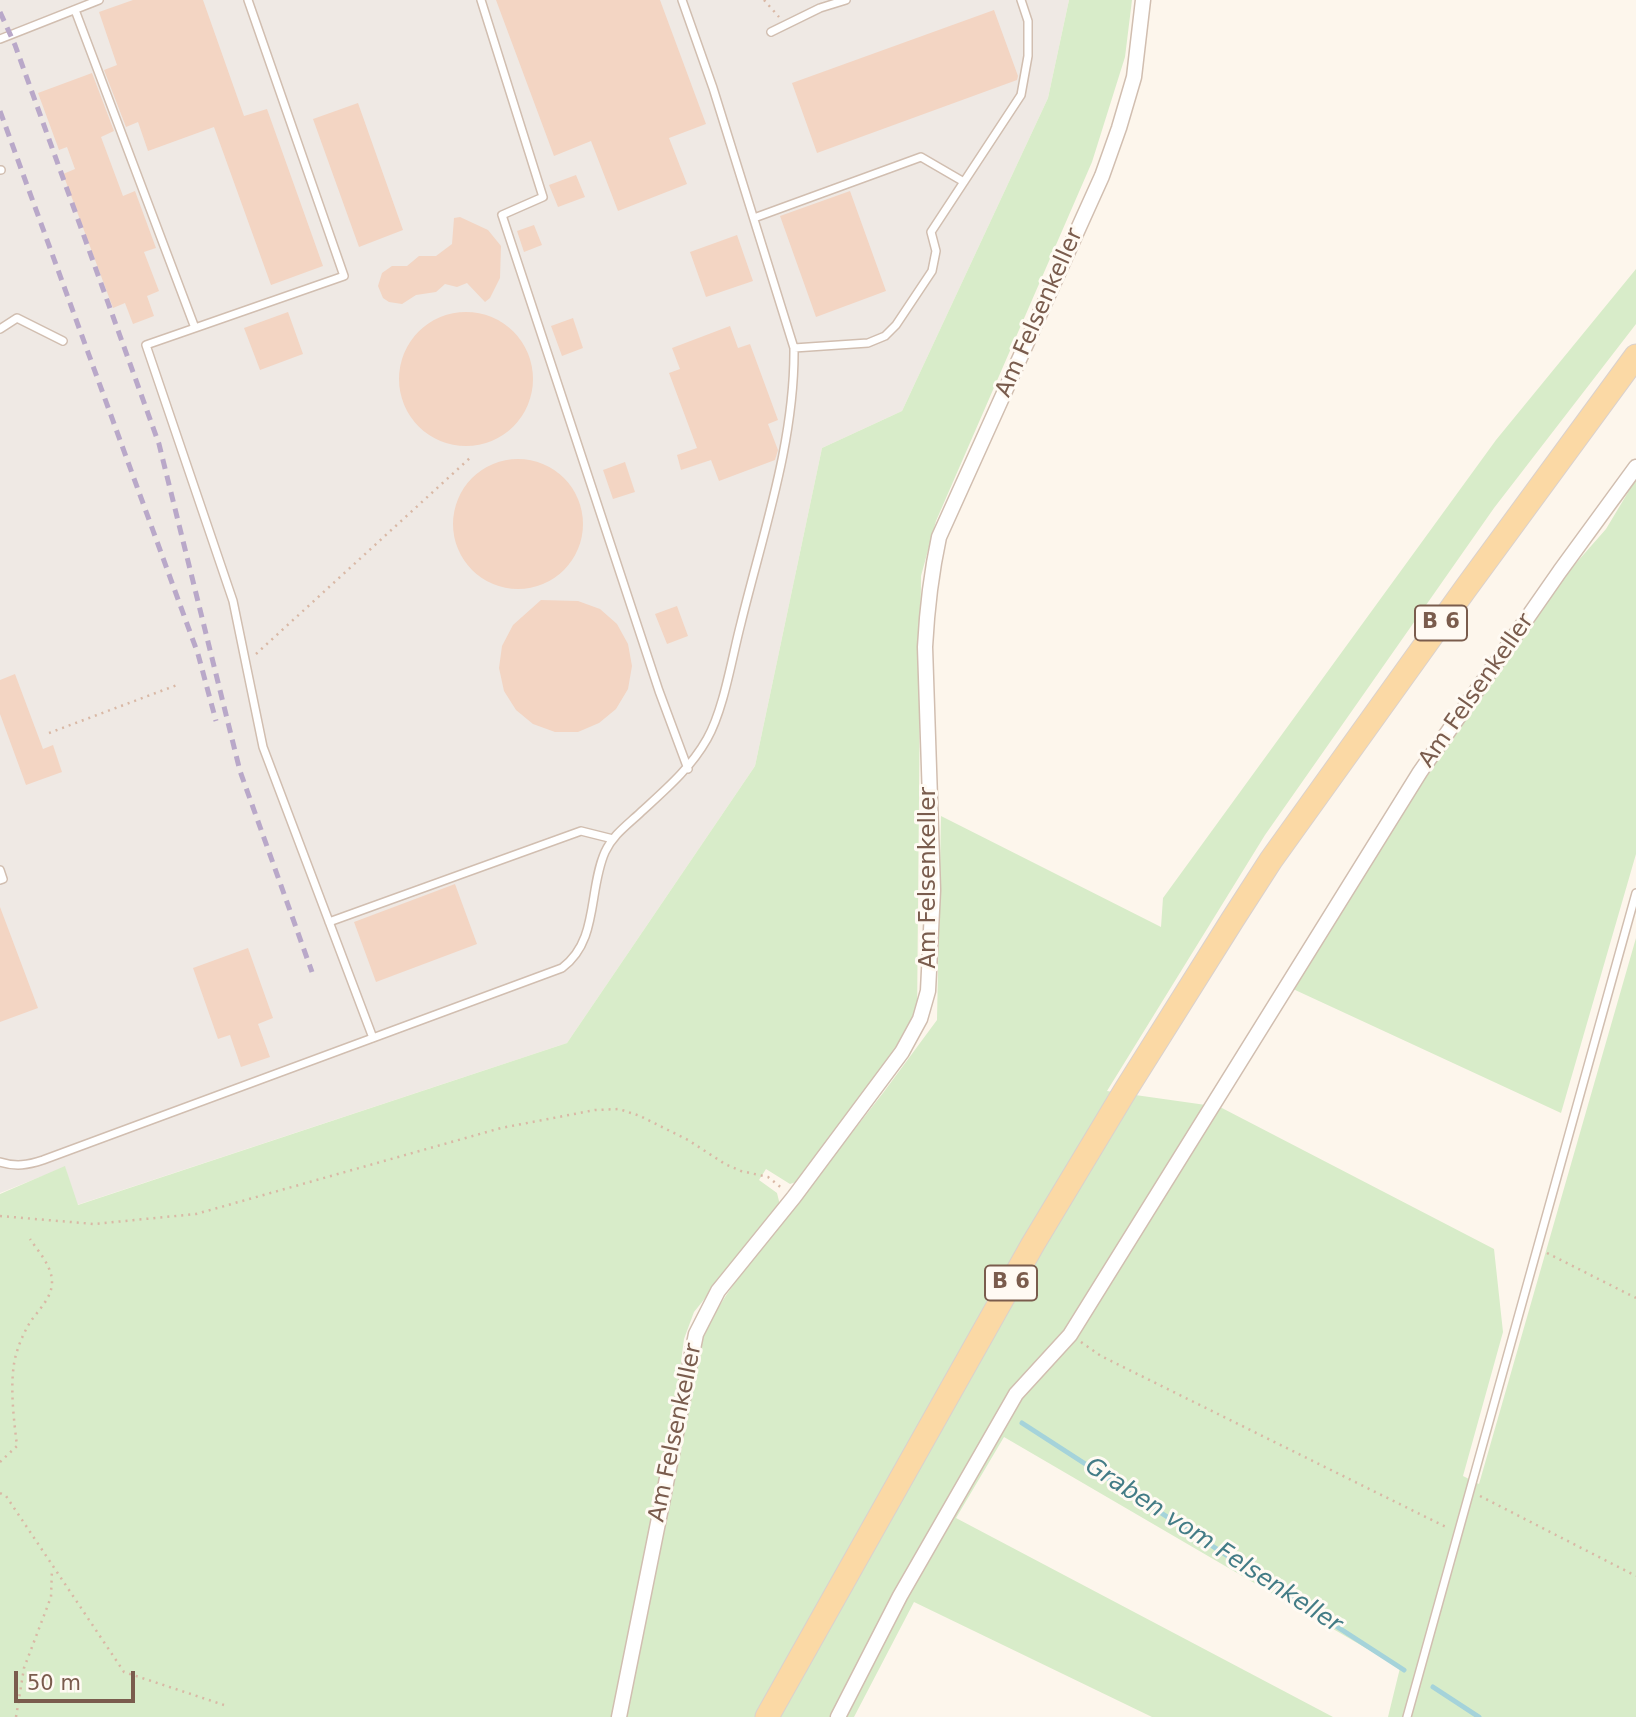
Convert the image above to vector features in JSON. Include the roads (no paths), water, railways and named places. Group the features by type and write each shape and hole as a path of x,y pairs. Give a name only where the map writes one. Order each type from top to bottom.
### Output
{"main road":[{"name":"B 6","path":"767,1717 1033,1244 1125,1091 1271,860 1636,356"}],"street":[{"name":"Am Felsenkeller","path":"619,1717 696,1334 718,1292 794,1197 902,1052 920,1019 928,991 933,890 925,647 929,583 945,525 1102,176 1133,77 1143,0"},
{"name":"Am Felsenkeller","path":"838,1717 900,1596 1016,1394 1070,1335 1420,772 1636,467"}],"lane":[{"path":"0,39 99,0"},
{"path":"248,0 344,276 146,345 233,601 263,747 373,1038"},
{"path":"481,0 543,197 502,215 659,691 688,769"},
{"path":"0,1162 11,1165 43,1160 562,968 573,960 584,945 604,854 617,832 688,769 708,737 723,695 784,451 794,348 713,88 682,0"},
{"path":"771,32 820,8 846,0"},
{"path":"794,348 869,343 885,336 896,325 932,271 936,251 931,232 1021,95 1028,56 1028,21 1021,0"},
{"path":"75,9 195,328"},
{"path":"754,218 921,157 964,182"},
{"path":"0,329 17,318 63,341"},
{"path":"329,922 581,831 613,839"},
{"path":"0,870 3,879 0,880"},
{"path":"1407,1717 1636,893"}],"waterway":[{"name":"Graben vom Felsenkeller","path":"1022,1423 1404,1670"},
{"name":"Graben vom Felsenkeller","path":"1433,1687 1479,1717"}],"railway":[{"path":"0,12 15,45 159,444 240,771 312,972"},
{"path":"0,111 198,654 216,721"}]}
